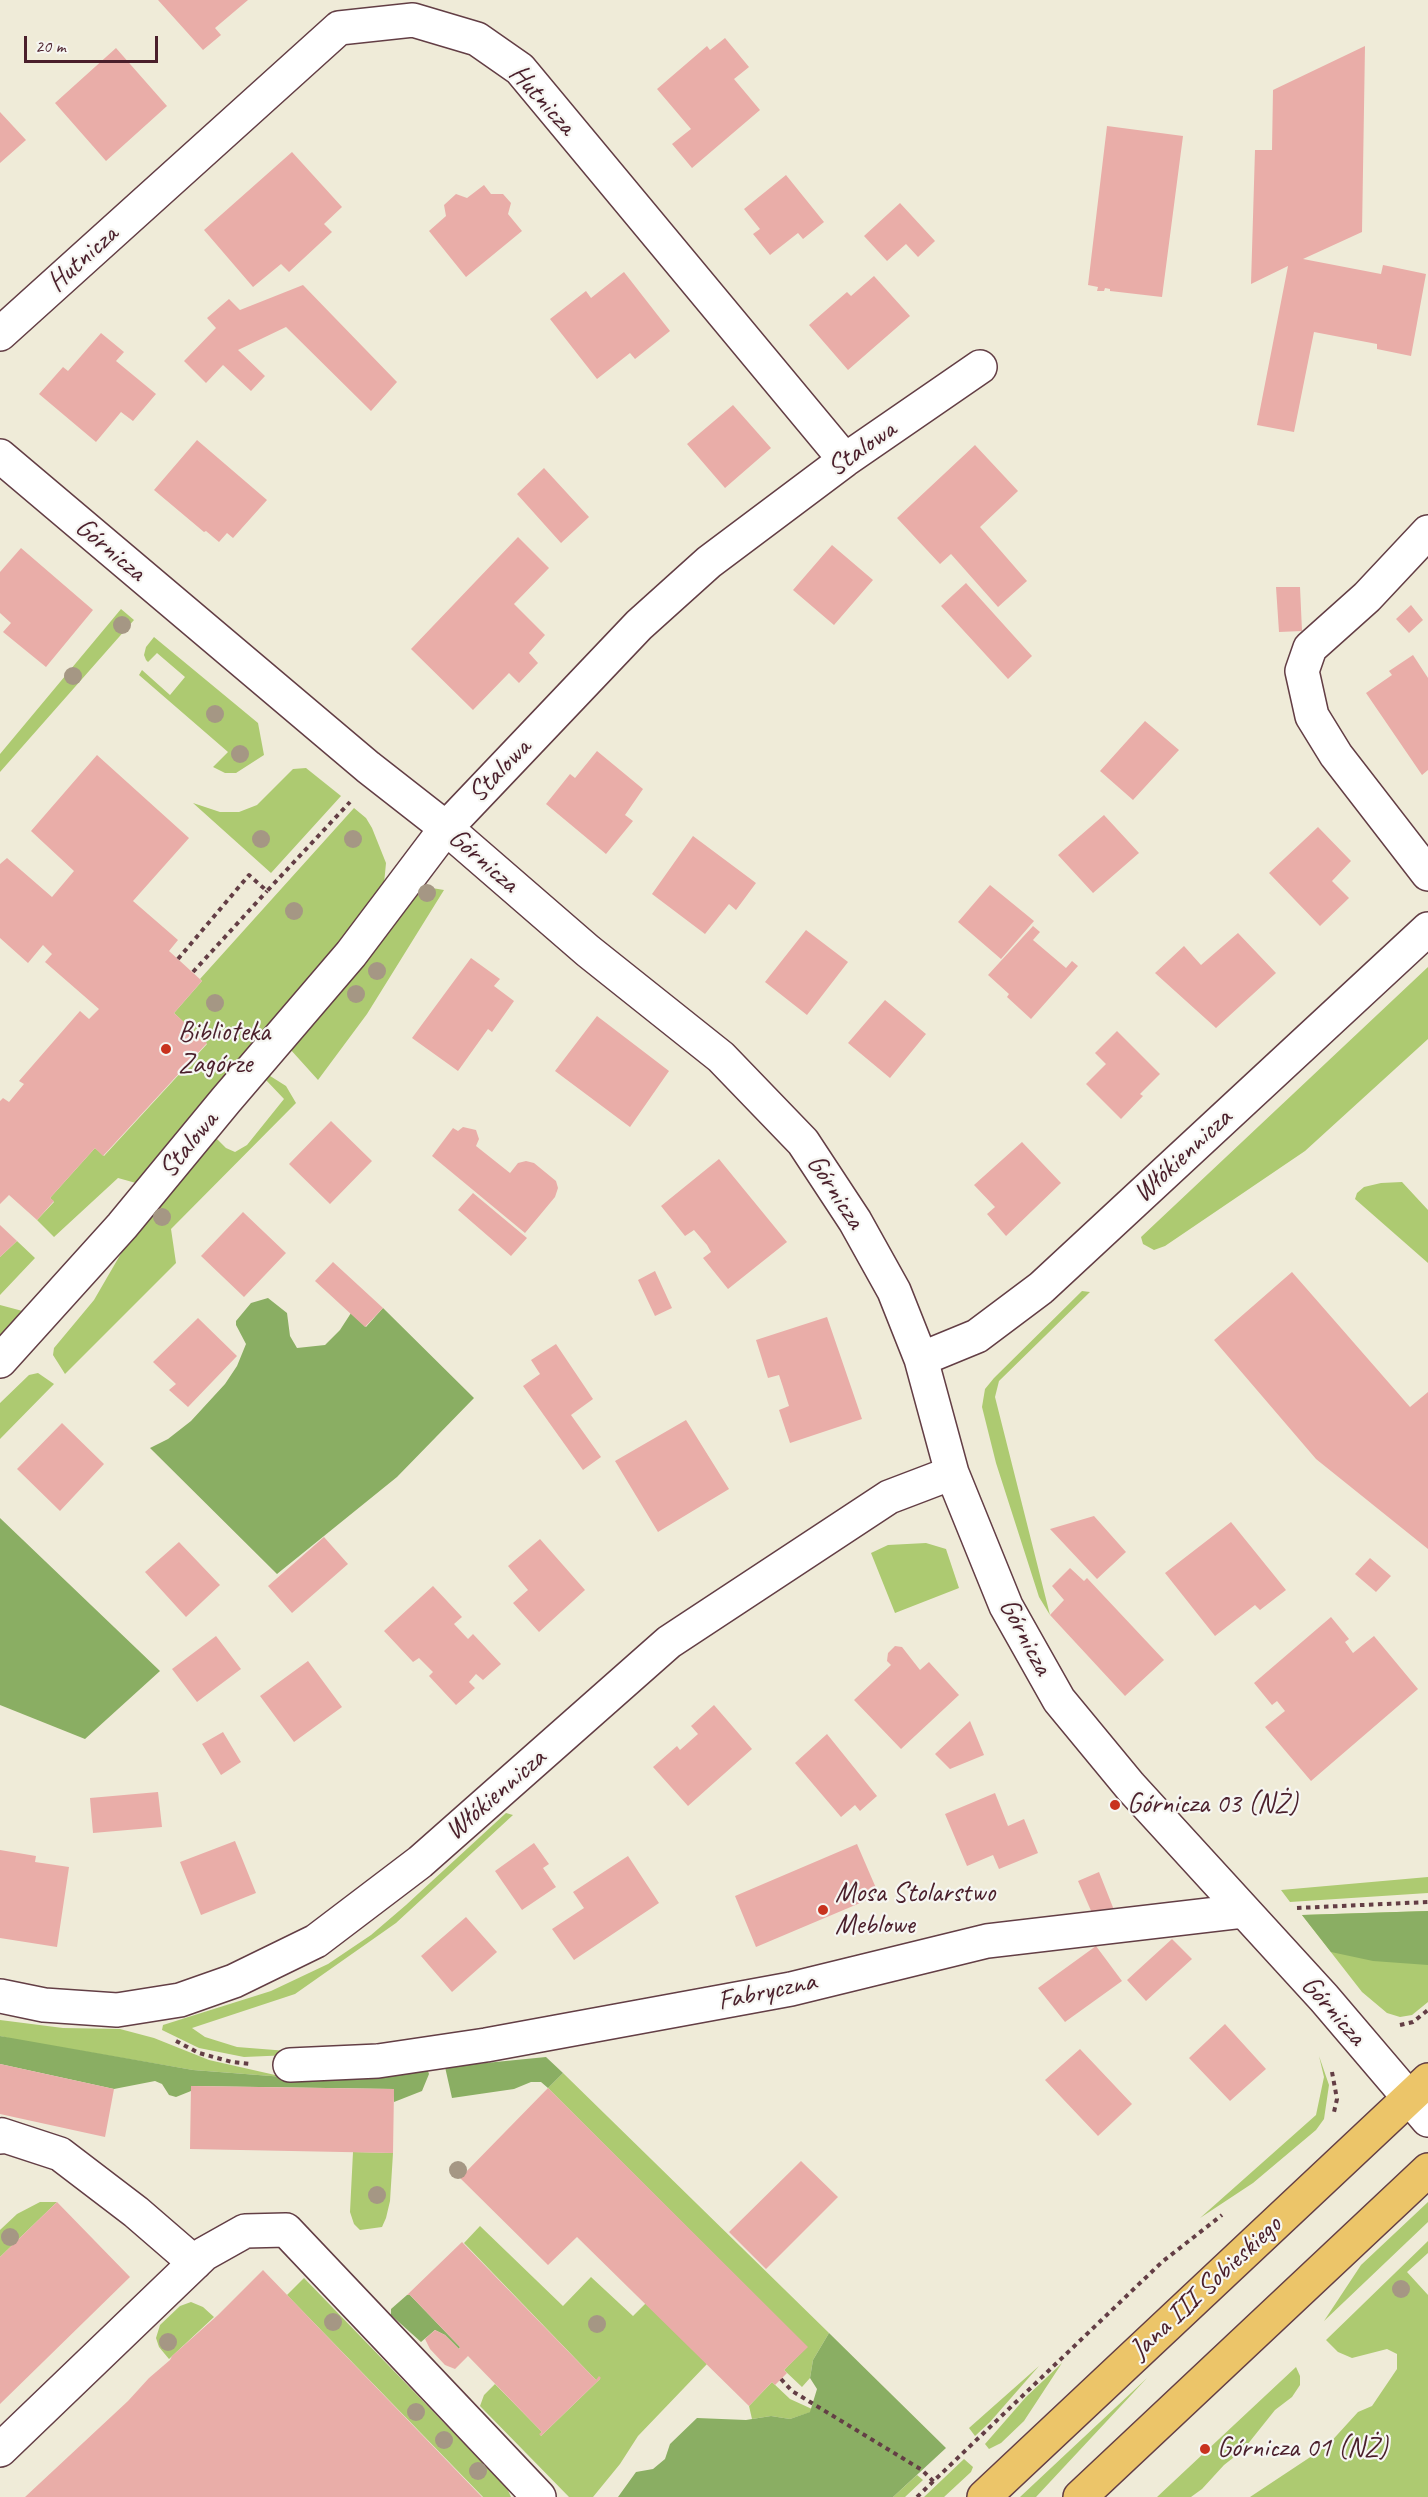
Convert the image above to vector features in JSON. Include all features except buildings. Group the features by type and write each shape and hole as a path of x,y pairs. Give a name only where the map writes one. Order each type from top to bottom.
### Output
{"main road":[{"name":"Jana III Sobieskiego","path":"984,2497 1421,2099"},
{"path":"1080,2497 1428,2170"}],"street":[{"name":"Hutnicza","path":"0,334 339,28 413,20 477,39 520,69 844,460"},
{"name":"Stalowa","path":"0,1361 122,1226 351,954 446,828 639,625 709,562 844,460 980,367"},
{"name":"Górnicza","path":"0,456 368,767 446,828 588,951 721,1057 803,1142 855,1221 894,1291 921,1359 952,1473 1006,1606 1059,1700 1130,1786 1243,1911 1348,2026 1421,2099"},
{"path":"1428,532 1367,597 1310,648 1302,671 1312,716 1336,755 1428,874"},
{"name":"Włókiennicza","path":"921,1359 977,1336 1041,1287 1428,929"},
{"name":"Włókiennicza","path":"0,1996 44,2005 117,2010 180,2000 234,1981 316,1941 420,1862 669,1642 889,1497 952,1473"},
{"name":"Fabryczna","path":"290,2066 378,2061 486,2045 791,1989 987,1941 1243,1911"},
{"path":"0,2137 2,2135 60,2154 136,2212 195,2263"},
{"path":"0,2451 204,2254 245,2231 286,2230 539,2497"}],"path":[{"path":"193,972 356,795"},
{"path":"178,959 249,875 267,891"},
{"path":"1292,1908 1428,1902"},
{"path":"1329,2121 1337,2099 1324,2047 1367,2009 1386,2023 1395,2025 1413,2022 1428,2010"},
{"path":"174,2040 198,2053 232,2062 290,2066"},
{"path":"917,2497 1162,2262 1226,2212"},
{"path":"781,2379 792,2391 922,2470 934,2482"}],"green space":[{"path":"121,609 134,620 0,772 0,754"},
{"path":"154,637 258,723 264,755 236,773 225,773 213,767 228,752 139,675 142,670 170,695 185,677 157,653 148,662 146,660 144,655 146,647"},
{"path":"306,768 341,796 271,873 193,803 220,812 239,812 257,805 293,769"},
{"path":"354,808 366,818 372,828 386,863 384,884 367,916 143,1185 118,1178 54,1237 37,1220 54,1202 50,1198 95,1148 104,1156 207,1044 174,1013 202,981 200,979"},
{"path":"432,888 444,890 367,1014 318,1080 290,1049 408,894"},
{"path":"1428,967 1428,1039 1305,1151 1165,1246 1154,1250 1143,1244 1141,1237"},
{"path":"267,1074 286,1086 296,1103 171,1229 176,1263 65,1374 53,1355 54,1348 94,1300 130,1238 211,1133 226,1148 235,1152 247,1145 284,1099 265,1079"},
{"path":"1402,1182 1428,1210 1428,1263 1355,1199 1357,1193 1364,1187"},
{"path":"17,1241 35,1258 0,1295 0,1257"},
{"path":"1082,1291 1090,1292 999,1381 995,1397 1050,1615 1039,1597 996,1463 982,1407 985,1389 994,1378"},
{"path":"268,1298 287,1313 290,1336 297,1348 325,1345 340,1330 351,1313 366,1327 383,1308 474,1398 397,1477 277,1574 150,1448 168,1439 191,1421 225,1384 237,1366 246,1344 236,1321 251,1303"},
{"path":"0,1305 30,1313 0,1344"},
{"path":"38,1373 54,1384 0,1439 0,1403 29,1375"},
{"path":"0,1518 160,1671 85,1739 0,1705"},
{"path":"926,1543 946,1549 959,1588 895,1613 871,1553 888,1545"},
{"path":"506,1813 513,1815 396,1923 295,1994 192,2028 205,2037 237,2047 300,2052 290,2055 244,2057 199,2048 162,2030 163,2025 271,1991 328,1964 371,1935"},
{"path":"1428,1877 1428,1893 1290,1902 1281,1890"},
{"path":"1428,1911 1428,2002 1412,2015 1400,2017 1387,2013 1362,1992 1302,1915"},
{"path":"1428,1911 1428,1965 1373,1961 1331,1952 1302,1915"},
{"path":"0,2020 63,2028 120,2029 154,2038 209,2060 284,2077 193,2070 17,2040 0,2036"},
{"path":"0,2036 193,2070 284,2077 427,2068 429,2074 422,2091 394,2102 393,2089 192,2086 191,2091 176,2097 169,2095 162,2084 155,2081 114,2089 0,2064"},
{"path":"1319,2056 1329,2085 1324,2119 1316,2130 1253,2183 1200,2218 1316,2115 1324,2077"},
{"path":"546,2057 563,2073 548,2088 541,2082 531,2082 514,2089 452,2098 445,2067"},
{"path":"563,2073 829,2333 813,2360 810,2378 802,2387 784,2370 807,2347 548,2088"},
{"path":"353,2152 393,2153 390,2201 382,2227 360,2230 354,2224 350,2212"},
{"path":"40,2202 57,2202 0,2257 0,2230 17,2214"},
{"path":"1428,2202 1428,2222 1324,2321 1361,2265"},
{"path":"480,2226 563,2306 591,2277 633,2316 646,2303 707,2364 638,2436 620,2464 593,2497 569,2497 480,2406 484,2395 495,2384 542,2432 541,2436 600,2379 596,2380 464,2243"},
{"path":"1428,2241 1428,2253 1407,2272 1428,2295 1428,2497 1250,2497 1327,2446 1358,2412 1372,2406 1397,2369 1397,2354 1387,2349 1352,2358 1338,2352 1326,2340"},
{"path":"304,2278 507,2488 511,2497 483,2497 287,2295"},
{"path":"410,2295 460,2347 459,2349 445,2335 435,2330 421,2342 391,2315 391,2309"},
{"path":"191,2302 203,2307 214,2317 169,2359 159,2347 156,2338 160,2325 180,2306"},
{"path":"829,2333 946,2448 893,2497 618,2497 636,2472 653,2469 665,2459 670,2444 697,2418 746,2420 771,2416 790,2419 810,2412 817,2389 810,2378 813,2360"},
{"path":"1062,2363 1024,2421 1001,2443 989,2449 985,2444 1026,2397"},
{"path":"1039,2366 990,2422 975,2436 969,2428"},
{"path":"1296,2367 1300,2376 1300,2385 1292,2397 1275,2410 1243,2450 1224,2465 1202,2489 1191,2497 1157,2497"},
{"path":"1147,2378 1036,2497 1020,2497"},
{"path":"772,2382 790,2399 812,2409 811,2412 790,2419 771,2416 752,2419 749,2406"},
{"path":"964,2459 973,2467 971,2472 944,2497 924,2497"},
{"path":"917,2475 923,2480 905,2497 893,2497"}],"place":[{"name":"Biblioteka Zagórze","path":"166,1049"},
{"name":"Górnicza 03 (NŻ)","path":"1115,1805"},
{"name":"Mosa Stolarstwo Meblowe","path":"823,1910"},
{"name":"Górnicza 01 (NŻ)","path":"1205,2449"}]}
